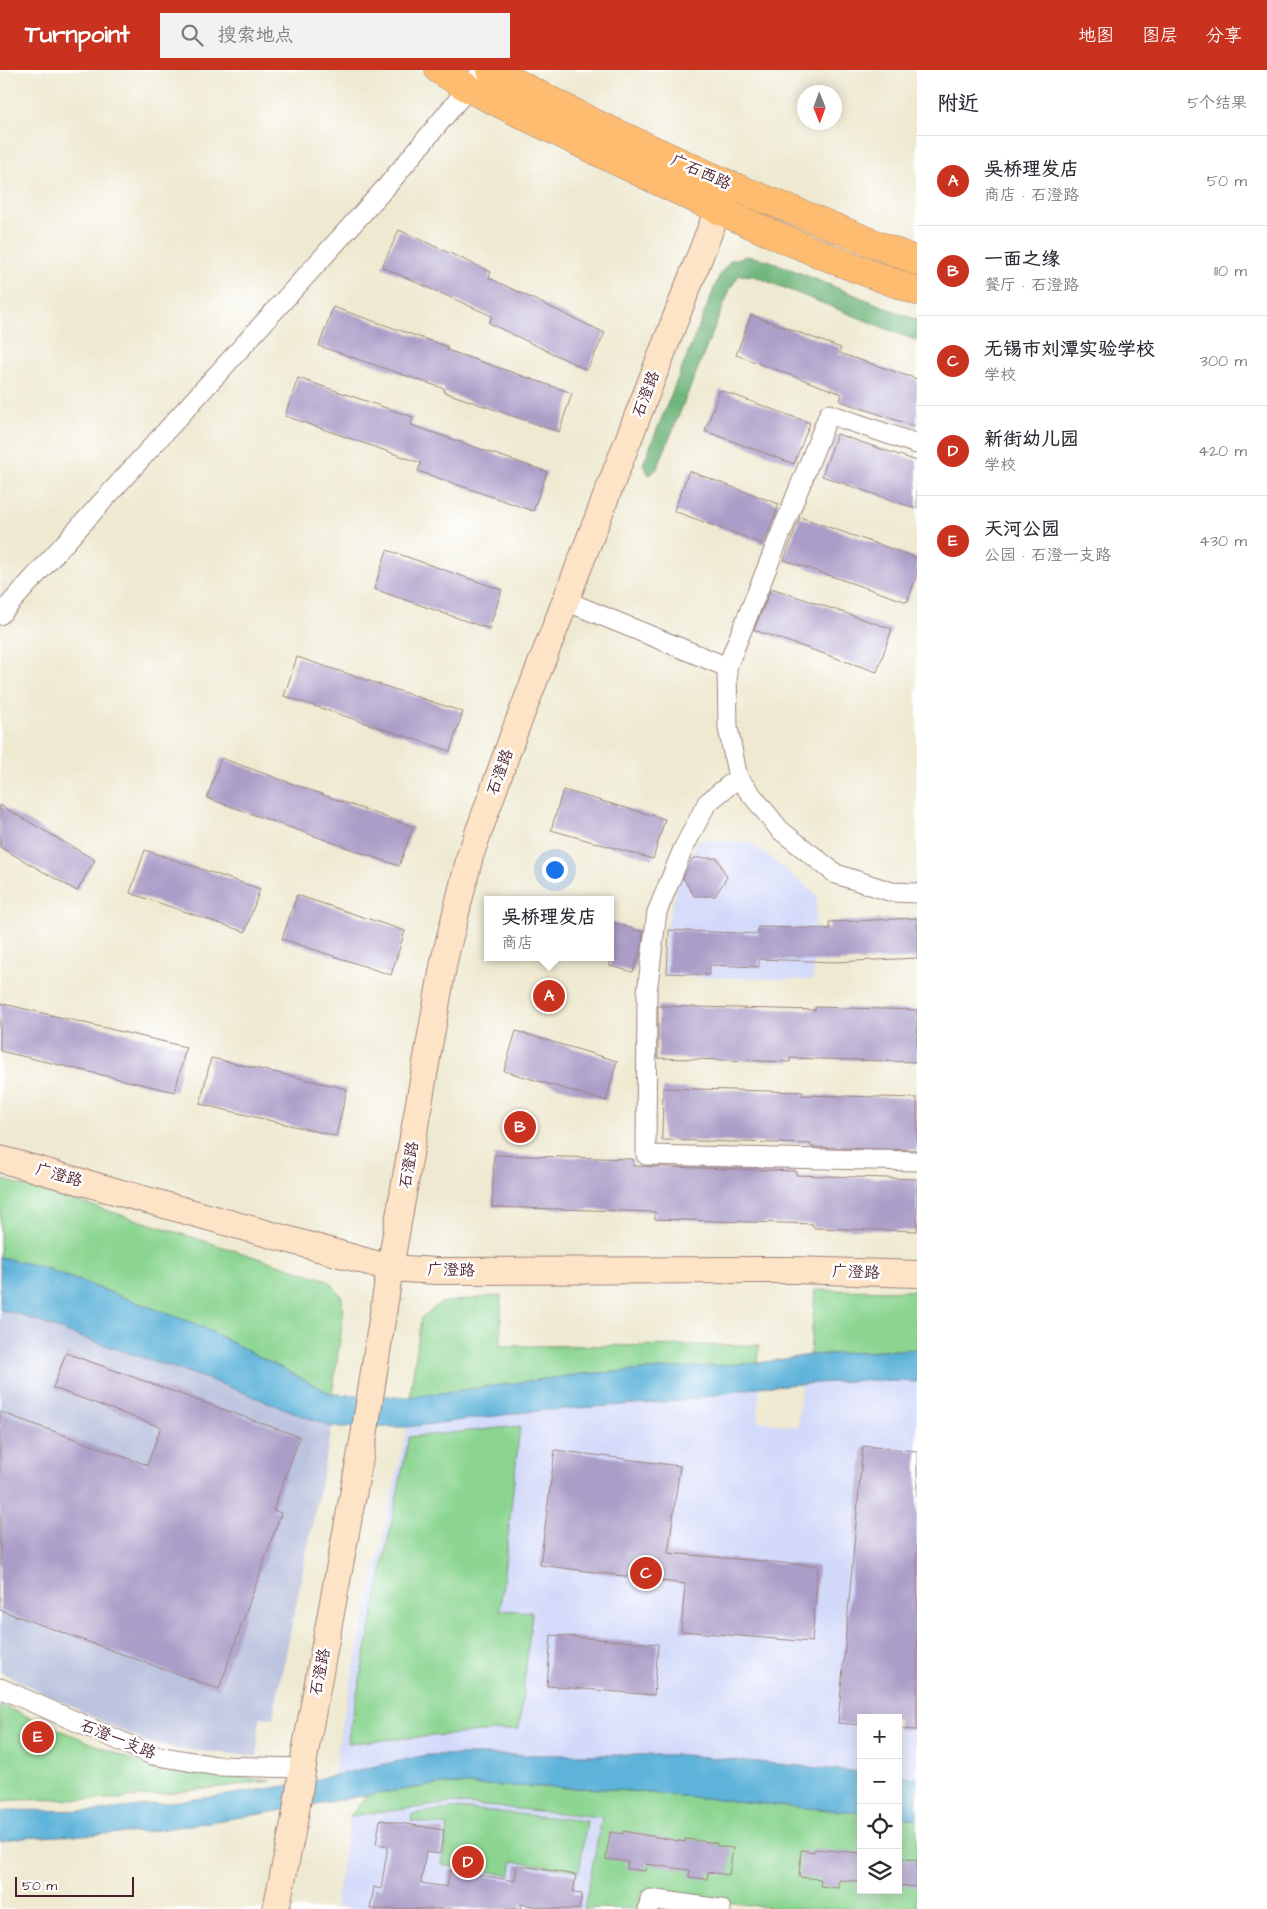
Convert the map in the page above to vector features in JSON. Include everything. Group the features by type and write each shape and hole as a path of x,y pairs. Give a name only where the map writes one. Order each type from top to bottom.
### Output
{"main road":[{"path":"439,70 475,79 718,210 876,276 917,291"},
{"name":"广石西路","path":"491,70 592,122 728,184 917,261"}],"street":[{"path":"0,615 386,186 475,79"},
{"name":"石澄路","path":"276,1909 294,1823 302,1768 364,1436 390,1268 444,961 470,856 514,734 728,184"},
{"path":"917,444 829,414 727,667 728,728 738,778 780,830 836,874 892,892 917,893"},
{"path":"566,601 727,667"},
{"path":"738,778 707,803 683,849 657,912 647,992 646,1155 917,1161"},
{"name":"广澄路","path":"0,1158 390,1268 436,1271 794,1270 917,1274"},
{"name":"石澄一支路","path":"0,1688 152,1755 217,1766 302,1768"},
{"path":"648,1909 650,1899 721,1909"}],"shaded area":[{"path":"699,840 752,843 817,895 813,980 664,976 666,929 679,879"},
{"path":"0,1310 16,1313 74,1335 211,1380 332,1427 273,1718 260,1717 257,1756 178,1749 144,1741 0,1672"},
{"path":"865,1380 917,1382 917,1778 902,1776 902,1714 857,1714 857,1772 684,1755 426,1755 334,1775 340,1732 407,1427 535,1411 680,1401 759,1387 758,1421 798,1427 801,1384"},
{"path":"453,1803 602,1817 584,1909 349,1909 335,1907 350,1816"}],"green space":[{"path":"747,256 768,260 917,320 917,341 754,276 739,275 731,287 657,469 649,475 643,464 720,274 731,260"},
{"path":"0,1179 93,1206 328,1280 342,1297 343,1319 332,1394 198,1325 42,1267 0,1257"},
{"path":"815,1290 917,1291 917,1349 810,1355"},
{"path":"501,1295 501,1346 759,1345 758,1363 582,1374 410,1397 421,1318 441,1303"},
{"path":"520,1426 500,1610 532,1612 519,1729 347,1743 409,1437"},
{"path":"0,1705 151,1768 270,1781 121,1799 13,1800 0,1802"},
{"path":"443,1784 608,1789 857,1813 857,1894 902,1894 902,1817 917,1819 917,1909 780,1909 643,1891 639,1909 584,1909 602,1817 453,1803 350,1816 367,1795"},
{"path":"458,1808 587,1821 579,1871 513,1861 510,1875 442,1865 448,1826 411,1821 412,1814"}],"water":[{"path":"0,1257 42,1267 198,1325 332,1394 410,1397 582,1374 758,1363 810,1355 917,1349 917,1382 865,1380 759,1387 680,1401 535,1411 407,1427 332,1427 211,1380 74,1335 16,1313 0,1310"},
{"path":"426,1755 684,1755 857,1772 857,1813 608,1789 443,1784 145,1832 18,1838 0,1841 0,1811 99,1811 291,1785"},
{"path":"902,1776 917,1778 917,1819 902,1817"}],"building":[{"path":"399,230 491,272 489,278 605,333 587,370 489,323 492,316 382,267"},
{"path":"333,307 448,347 447,350 572,393 559,432 444,392 445,389 319,346"},
{"path":"751,315 841,348 839,353 917,379 917,427 840,401 842,394 736,355"},
{"path":"298,378 413,417 411,425 547,472 533,511 418,471 421,463 285,416"},
{"path":"720,390 810,423 794,464 705,431"},
{"path":"837,434 917,461 917,509 822,476"},
{"path":"689,471 779,504 764,544 674,511"},
{"path":"800,517 917,558 917,575 907,602 784,560"},
{"path":"387,550 502,590 489,629 374,589"},
{"path":"771,588 892,629 877,672 754,630"},
{"path":"297,657 463,712 450,751 284,696"},
{"path":"221,758 413,827 399,866 207,798"},
{"path":"563,790 665,819 653,859 551,830"},
{"path":"0,805 95,860 77,891 0,847"},
{"path":"145,850 260,889 245,932 130,893"},
{"path":"693,858 717,858 727,877 715,896 694,896 683,878"},
{"path":"297,895 405,931 391,975 282,939"},
{"path":"917,918 917,958 834,962 759,959 759,967 710,965 709,975 667,973 669,930 758,934 758,927 830,929 829,922"},
{"path":"614,923 643,932 642,945 633,972 610,966 610,961 614,961"},
{"path":"0,1003 186,1047 175,1092 0,1051"},
{"path":"658,1006 815,1010 815,1007 917,1010 917,1062 790,1058 790,1062 658,1058"},
{"path":"516,1031 617,1061 606,1101 504,1071"},
{"path":"211,1058 347,1089 336,1136 200,1104"},
{"path":"663,1088 803,1092 802,1095 917,1098 917,1150 811,1147 811,1144 662,1140"},
{"path":"494,1155 633,1159 633,1166 796,1171 796,1175 917,1179 917,1231 813,1228 813,1224 655,1219 655,1212 492,1207"},
{"path":"66,1353 300,1437 273,1510 281,1513 219,1689 0,1610 0,1412 147,1465 161,1427 53,1388"},
{"path":"863,1446 917,1451 917,1730 902,1729 902,1714 857,1714 857,1725 838,1723"},
{"path":"555,1450 680,1466 668,1553 818,1566 812,1642 681,1631 685,1584 540,1565"},
{"path":"551,1635 658,1644 654,1695 547,1686"},
{"path":"380,1820 444,1830 440,1854 426,1852 421,1883 447,1887 450,1870 515,1881 517,1865 576,1875 573,1893 582,1894 579,1909 553,1909 521,1904 520,1909 370,1909 374,1887 381,1889 388,1846 376,1844"},
{"path":"623,1831 685,1842 685,1839 717,1843 717,1846 733,1848 729,1875 708,1872 707,1879 689,1877 690,1870 646,1864 645,1871 627,1869 628,1862 606,1859 610,1832 623,1834"},
{"path":"815,1849 857,1853 857,1882 839,1880 838,1888 820,1886 821,1879 799,1877 801,1850 814,1852"},
{"path":"902,1858 917,1860 917,1887 902,1885"}],"place":[{"name":"吴桥理发店","path":"549,996"},
{"name":"一面之缘","path":"520,1127"},
{"name":"无锡市刘潭实验学校","path":"646,1573"},
{"name":"天河公园","path":"38,1737"},
{"name":"新街幼儿园","path":"468,1862"}]}
